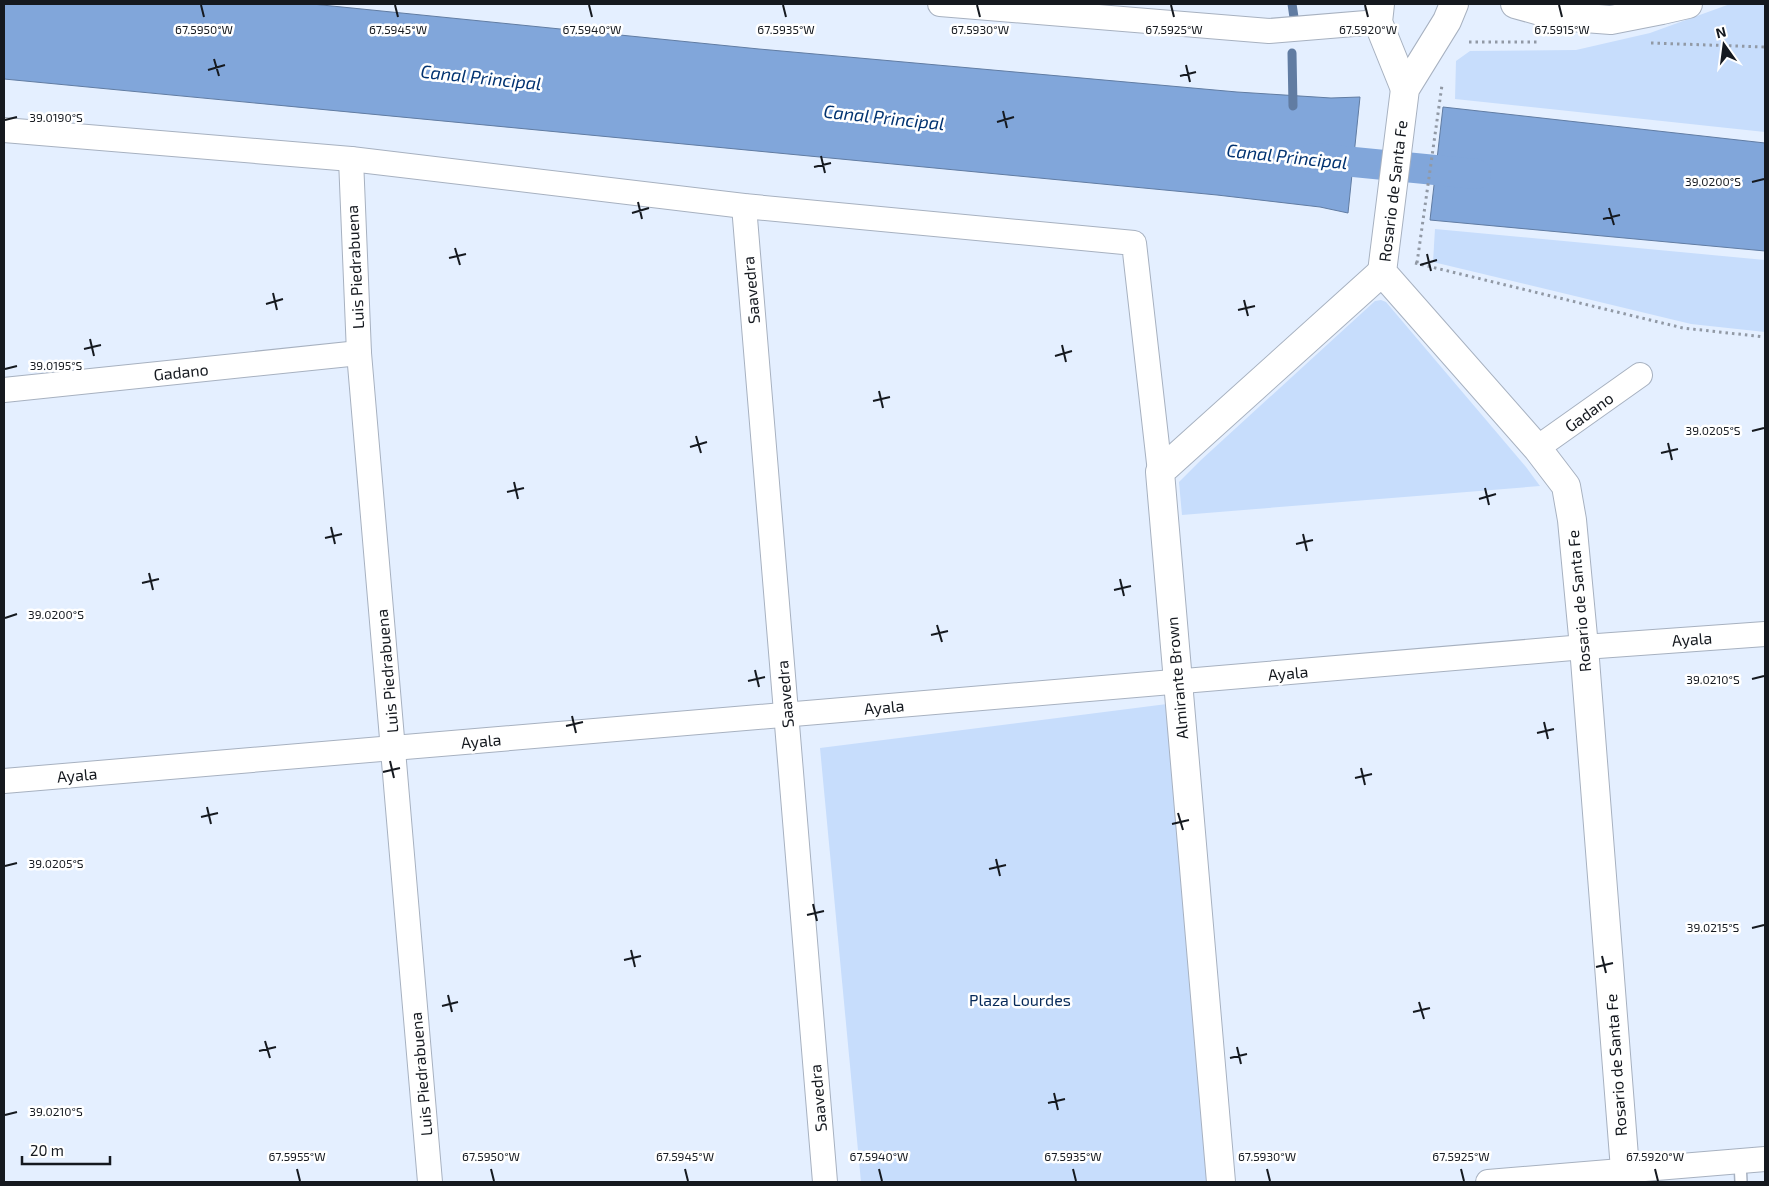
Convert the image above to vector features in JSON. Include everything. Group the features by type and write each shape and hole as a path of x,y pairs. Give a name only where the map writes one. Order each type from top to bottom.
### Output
{"street":[{"path":"940,4 1269,31 1379,13 1406,89"},
{"path":"1406,89 1448,21 1454,4"},
{"path":"1516,4 1558,16 1610,20 1688,4"},
{"name":"Rosario de Santa Fe","path":"1406,89 1384,264 1537,448 1566,486 1572,520 1584,647 1625,1176"},
{"path":"4,130 351,159 744,206 1134,243 1160,472"},
{"name":"Luis Piedrabuena","path":"351,159 359,353 430,1182"},
{"name":"Saavedra","path":"744,206 825,1182"},
{"path":"1160,472 1384,264"},
{"name":"Gadano","path":"4,390 359,353"},
{"name":"Gadano","path":"1537,448 1640,375"},
{"name":"Almirante Brown","path":"1160,472 1221,1182"},
{"name":"Ayala","path":"4,781 1178,683 1584,647 1765,634"},
{"path":"1488,1182 1740,1172 1765,1159"}],"path":[{"path":"1466,42 1542,42"},
{"path":"1642,43 1765,47"},
{"path":"1417,263 1443,78"},
{"path":"1384,264 1417,263 1683,328 1765,337"}],"green space":[{"path":"1730,4 1765,4 1765,132 1455,99 1456,61 1470,51 1576,50 1650,33"},
{"path":"1435,229 1765,260 1765,332 1691,324 1433,262"},
{"path":"1381,300 1386,302 1540,486 1182,515 1179,482 1375,301"},
{"name":"Plaza Lourdes","path":"1167,704 1215,1182 861,1182 820,748"}],"water":[{"path":"4,4 312,4 759,49 1237,92 1331,98 1360,97 1348,213 1320,207 1217,195 4,79"},
{"path":"1443,107 1765,143 1765,251 1430,220"}],"waterway":[{"path":"1292,4 1295,24"},
{"path":"1292,53 1293,106"},
{"name":"Canal Principal","path":"1313,158 1476,174"}]}
